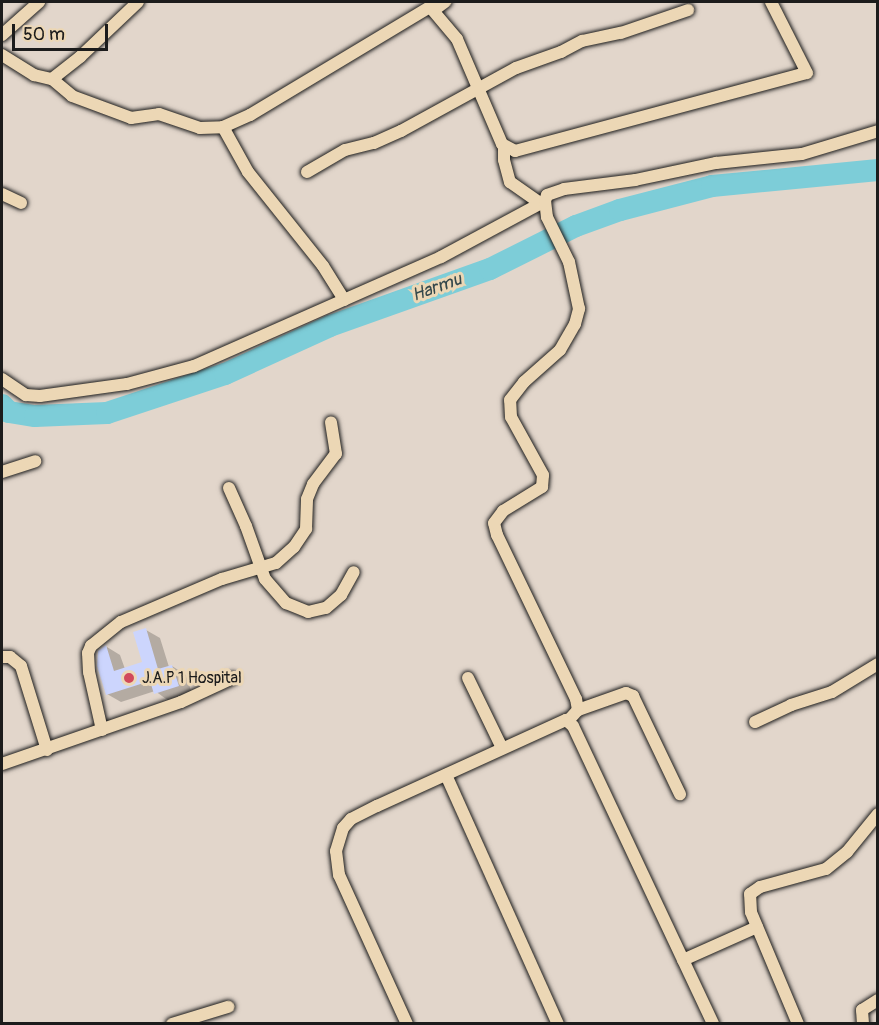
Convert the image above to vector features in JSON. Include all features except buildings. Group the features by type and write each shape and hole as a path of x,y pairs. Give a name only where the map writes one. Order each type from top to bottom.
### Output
{"street":[{"path":"2,35 39,2"},
{"path":"52,79 80,57 138,2"},
{"path":"2,55 34,75 52,79 72,96 131,118 159,114 200,128 223,127 258,111 425,9 434,10 445,2"},
{"path":"504,147 511,151 521,150 629,118 807,73 771,2"},
{"path":"434,10 458,39 491,122 504,147 504,160 510,182 542,202 568,262 579,309 575,324 560,350 524,382 510,400 511,417 543,475 542,487 503,511 494,523 497,535 576,699 578,710"},
{"path":"308,172 345,150 374,143 401,131 478,87 582,41 634,29 688,10"},
{"path":"223,127 248,172 322,266 344,300"},
{"path":"2,379 26,395 40,396 127,384 212,360 458,248 542,202 548,195 564,189 635,180 716,163 802,154 878,131"},
{"path":"2,194 21,203"},
{"path":"102,730 87,660 93,642 114,626 136,615 222,579 276,563 303,537 306,529 309,492 336,454 331,422"},
{"path":"2,472 35,461"},
{"path":"229,489 246,526 259,568 278,596 294,609 308,612 333,603 354,572"},
{"path":"2,657 10,657 21,666 47,750"},
{"path":"755,722 791,705 832,692 878,664"},
{"path":"2,765 181,702 233,678"},
{"path":"468,678 502,748"},
{"path":"407,1023 343,885 337,865 338,838 351,819 560,721 568,721 578,710 626,693 633,696 680,794"},
{"path":"568,721 712,1023"},
{"path":"446,775 558,1023"},
{"path":"798,1023 748,899 753,890 826,869 847,852 878,814"},
{"path":"683,960 758,927"},
{"path":"863,1023 862,1010 878,1000"},
{"path":"172,1023 228,1007"}],"waterway":[{"name":"Harmu","path":"2,405 9,412 35,416 107,413 225,374 330,326 490,269 576,226 620,210 712,186 878,170"}],"place":[{"name":"J.A.P 1 Hospital","path":"129,678"}]}
